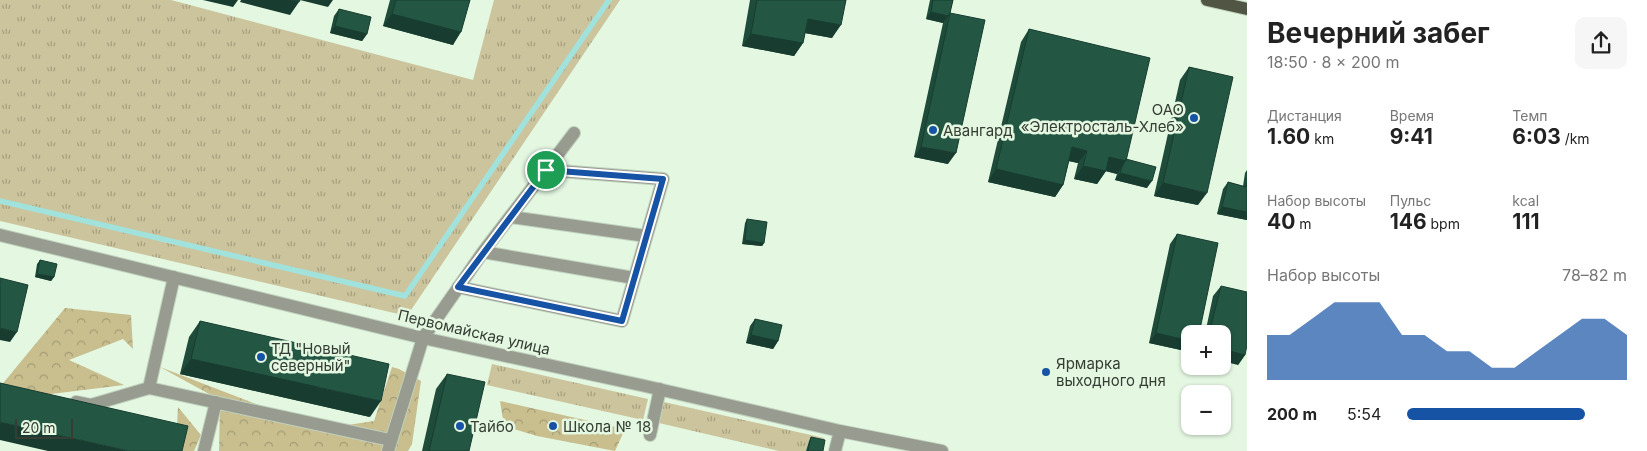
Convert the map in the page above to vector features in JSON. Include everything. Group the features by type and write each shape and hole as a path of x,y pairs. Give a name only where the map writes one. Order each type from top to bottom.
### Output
{"main road":[{"path":"1208,0 1247,10"}],"street":[{"path":"62,399 91,405 148,388 216,402 389,446 414,372 423,338 483,252 574,133"},
{"path":"458,287 622,321 663,179 546,170"},
{"path":"511,216 646,236"},
{"name":"Первомайская улица","path":"0,235 423,338 660,389 840,431 942,451"},
{"path":"483,252 634,278"},
{"path":"148,388 174,277"},
{"path":"650,435 660,389"},
{"path":"204,451 216,402"},
{"path":"835,451 840,431"}],"green space":[{"path":"0,0 171,0 473,80 494,0 620,0 407,316 0,221"},
{"path":"65,308 131,315 133,349 123,339 69,360 124,385 43,395 0,387"},
{"path":"492,364 648,399 643,420 487,385"},
{"path":"160,367 321,429 374,421 392,367 399,369 421,381 412,444 408,451 219,451 220,400"},
{"path":"500,401 625,429 615,451 537,436 504,426"},
{"path":"664,402 824,438 822,444 809,441 806,451 779,451 659,423"},
{"path":"178,407 201,435 194,451 174,451 176,446"}],"building":[{"path":"396,0 470,0 461,32 392,14"},
{"path":"757,0 846,0 841,25 808,19 803,43 751,34"},
{"path":"933,0 953,0 948,16 931,12"},
{"path":"339,9 371,17 367,34 335,26"},
{"path":"950,13 985,20 956,153 921,147"},
{"path":"1029,29 1150,58 1126,161 1109,157 1106,171 1083,166 1087,151 1072,147 1063,185 996,169"},
{"name":"ОАО «Электросталь-Хлеб»","path":"1189,67 1233,77 1207,193 1163,183"},
{"path":"1126,159 1156,167 1152,181 1120,173"},
{"path":"1228,182 1246,187 1247,182 1247,212 1222,207"},
{"path":"747,219 767,222 764,243 745,240"},
{"path":"1177,234 1218,243 1201,325 1181,325 1181,339 1156,333"},
{"path":"40,260 57,264 54,277 37,274"},
{"path":"0,278 28,285 17,332 0,328"},
{"path":"1221,286 1247,292 1247,345 1245,355 1231,351 1231,325 1211,325"},
{"path":"755,319 782,325 778,341 751,335"},
{"path":"200,321 389,364 381,401 191,359"},
{"path":"447,374 485,382 469,451 429,451"},
{"path":"0,383 188,426 182,451 129,451 0,422"},
{"path":"811,437 825,440 823,451 808,451"}],"waterway":[{"path":"0,201 405,296 609,0"}],"place":[{"name":"ОАО «Электросталь-Хлеб»","path":"1194,118"},
{"name":"Авангард","path":"933,130"},
{"name":"ТД \"Новый северный\"","path":"261,357"},
{"name":"Ярмарка выходного дня","path":"1046,372"},
{"name":"Тайбо","path":"460,426"},
{"name":"Школа № 18","path":"553,426"}],"route":[{"path":"546,170 663,179 622,321 458,287 546,170"}]}
